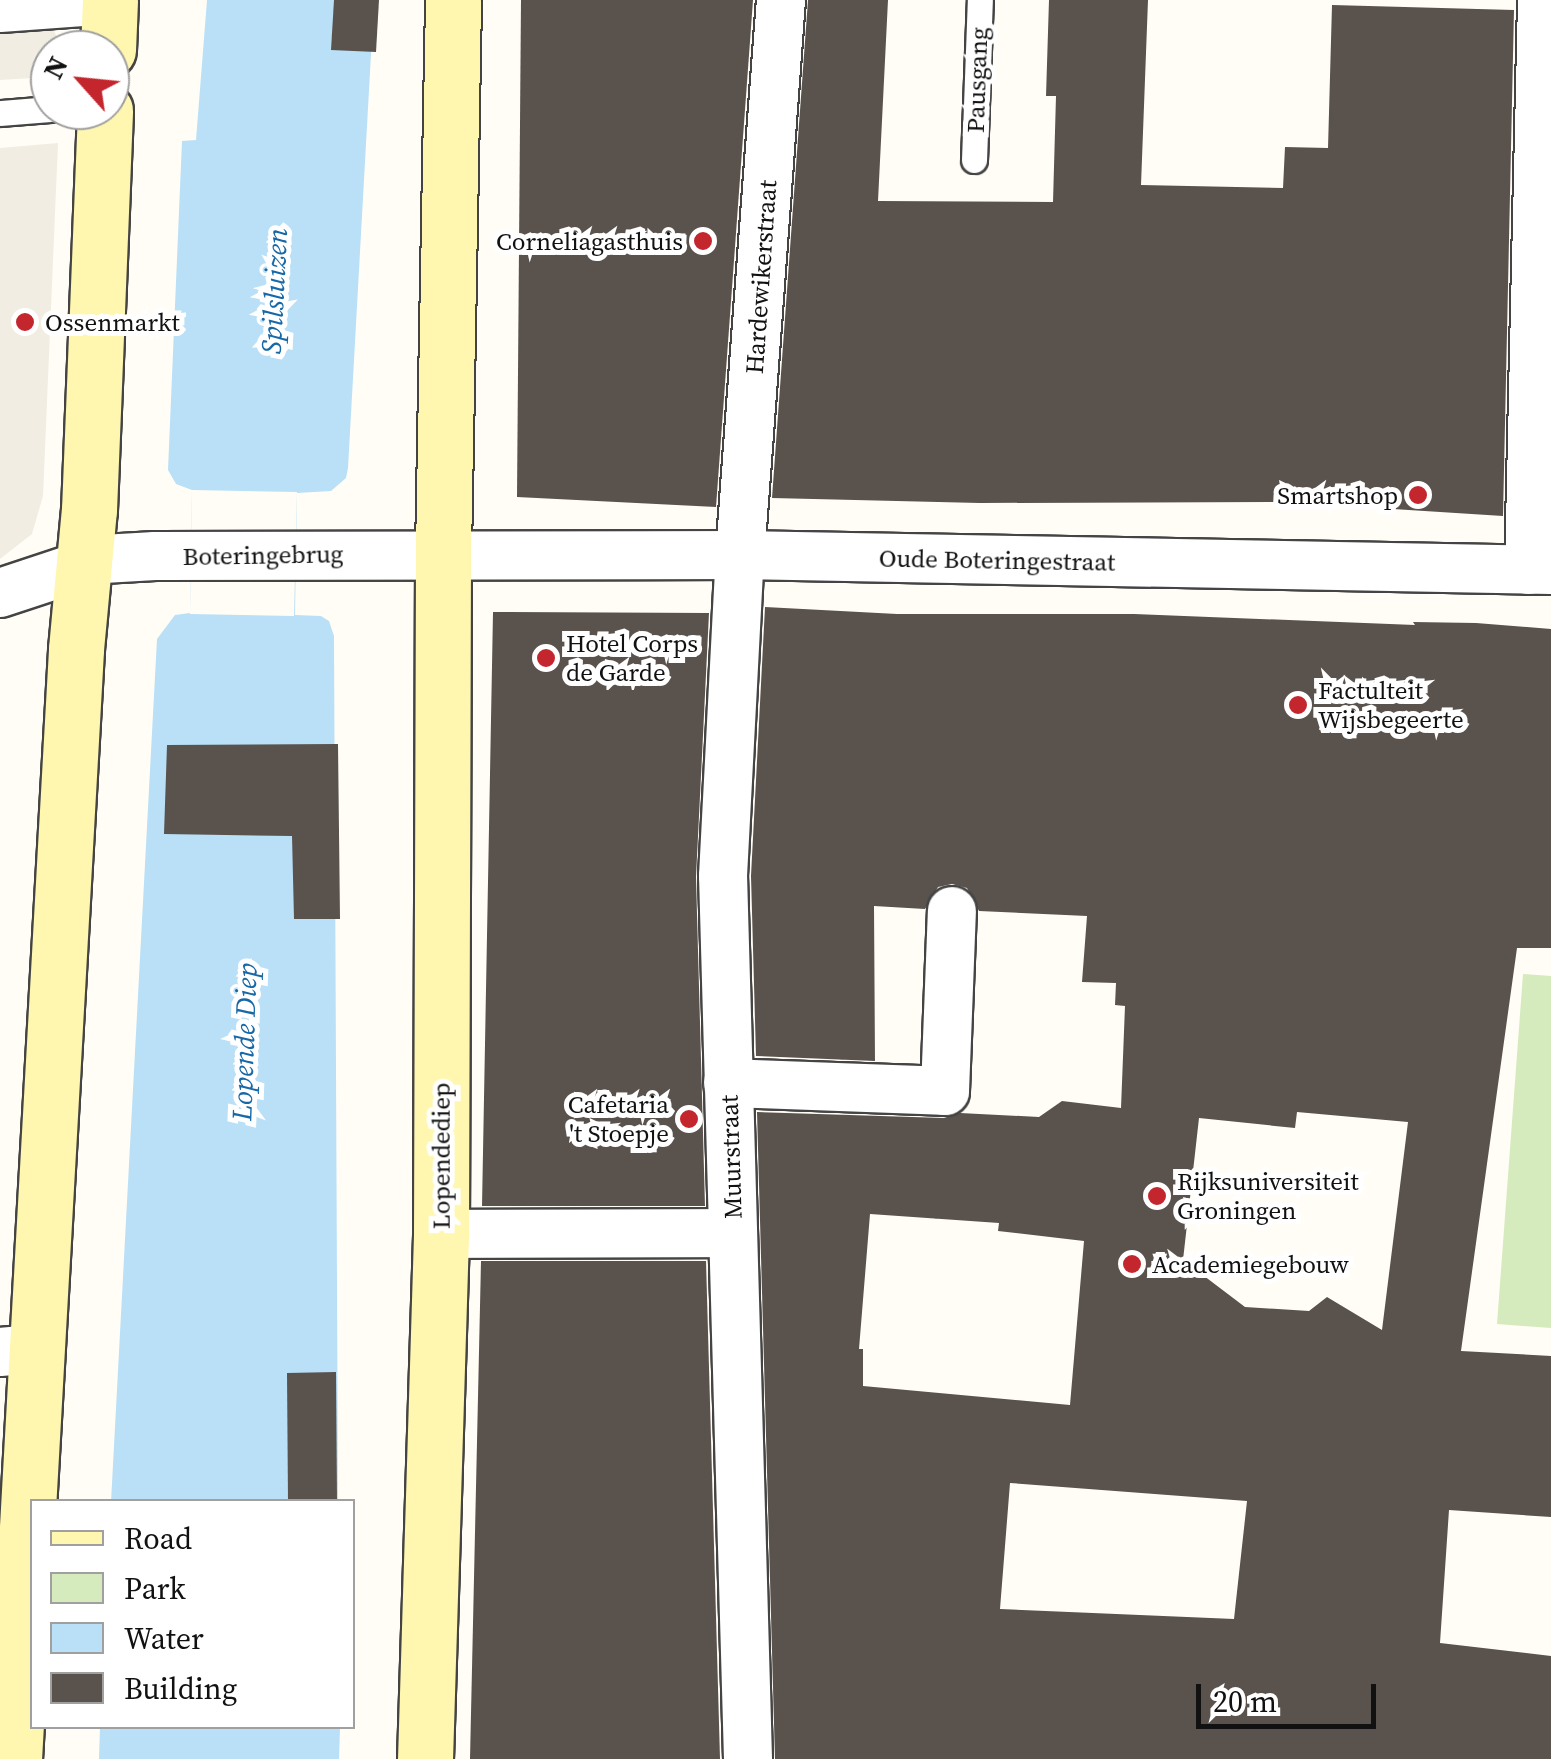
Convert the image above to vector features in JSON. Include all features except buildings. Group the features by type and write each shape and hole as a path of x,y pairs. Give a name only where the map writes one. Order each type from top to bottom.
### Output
{"street":[{"path":"0,8 110,0 109,30"},
{"path":"443,552 453,0"},
{"name":"Hardewikerstraat","path":"740,555 780,0"},
{"path":"1540,570 1545,12"},
{"path":"14,1759 18,1351 83,565 104,130"},
{"name":"Boteringebrug","path":"0,593 103,559 443,552"},
{"name":"Oude Boteringestraat","path":"443,552 1540,570"},
{"name":"Lopendediep","path":"425,1759 441,1234 443,552"},
{"name":"Muurstraat","path":"740,555 723,876 748,1759"},
{"path":"728,1083 945,1091 952,911"},
{"path":"441,1234 733,1233"}],"lane":[{"name":"Pausgang","path":"974,160 980,0"},
{"path":"0,112 30,110"}],"green space":[{"path":"1523,974 1551,976 1551,1328 1497,1324"}],"shaded area":[{"path":"32,23 51,30 30,30 30,78 0,80 0,25"},
{"name":"Ossenmarkt","path":"58,143 43,496 32,534 0,559 0,148"}],"water":[{"path":"207,0 374,0 348,468 346,478 331,491 297,493 295,615 321,616 329,621 334,636 338,1499 111,1499 157,639 175,615 190,613 192,490 176,484 168,470 182,141 196,140"},
{"path":"100,1729 340,1729 339,1759 99,1759"}],"pier":[{"path":"192,490 297,492 294,616 190,614"}],"place":[{"name":"Corneliagasthuis","path":"703,241"},
{"name":"Ossenmarkt","path":"25,322"},
{"name":"Smartshop","path":"1418,495"},
{"name":"Hotel Corps de Garde","path":"546,658"},
{"name":"Factulteit Wijsbegeerte","path":"1298,705"},
{"name":"Cafetaria 't Stoepje","path":"689,1119"},
{"name":"Rijksuniversiteit Groningen","path":"1157,1196"},
{"name":"Academiegebouw","path":"1132,1264"}],"water label":[{"name":"Spilsluizen","path":"274,291"},
{"name":"Lopende Diep","path":"244,1042"}]}
